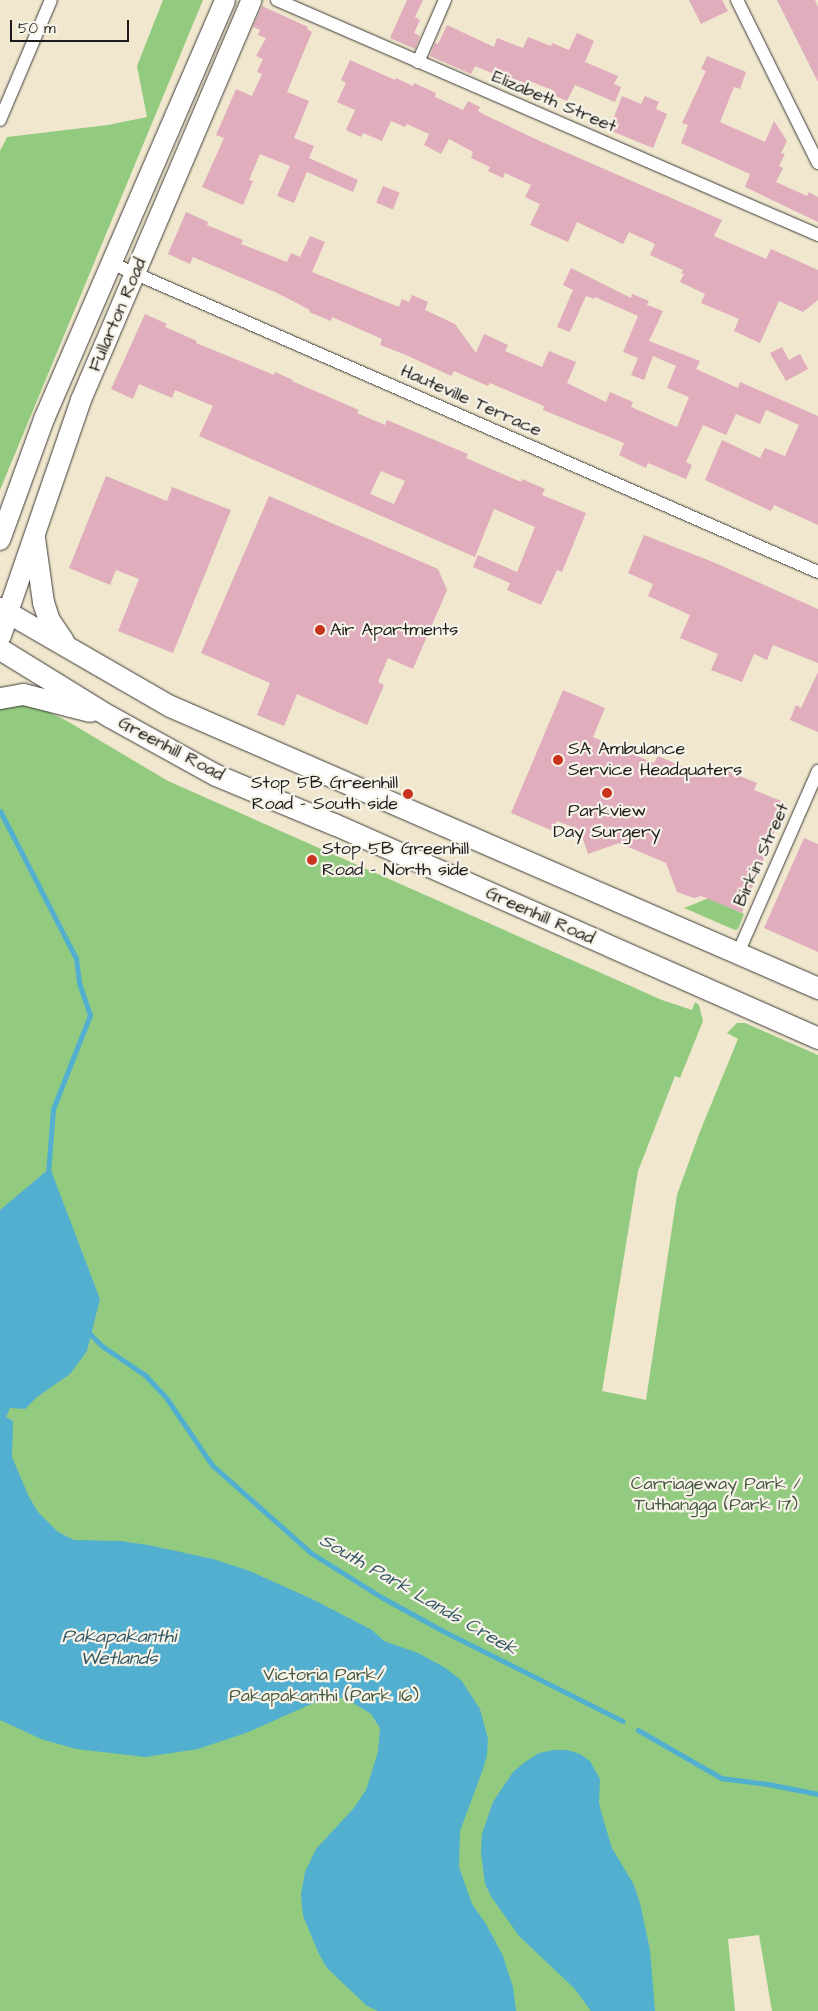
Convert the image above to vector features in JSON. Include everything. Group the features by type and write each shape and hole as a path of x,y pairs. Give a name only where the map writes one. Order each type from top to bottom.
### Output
{"highway":[{"path":"34,538 37,571 46,611 49,620 66,645"},
{"path":"4,610 170,706 818,988"},
{"name":"Fullarton Road","path":"0,635 4,610"},
{"name":"Greenhill Road","path":"0,649 109,716 216,775 334,824 818,1038"},
{"path":"0,698 23,694 109,716"}],"main road":[{"name":"Fullarton Road","path":"0,540 44,419 225,0"},
{"name":"Fullarton Road","path":"4,610 34,538 81,400 252,0"}],"street":[{"path":"0,120 51,0"},
{"name":"Elizabeth Street","path":"277,0 818,234"},
{"path":"418,62 445,0"},
{"path":"737,0 818,163"},
{"name":"Hauteville Terrace","path":"111,263 818,572"},
{"name":"Birkin Street","path":"738,953 818,770"}],"green space":[{"path":"163,0 203,0 0,490 0,151 7,137 108,125 147,117 137,66"},
{"name":"Victoria Park/ Pakapakanthi (Park 16)","path":"23,703 43,709 67,721 168,781 662,1000 692,1010 695,1002 699,1005 703,1021 680,1078 675,1076 638,1171 602,1391 646,1400 677,1195 699,1134 738,1039 727,1033 737,1023 745,1023 818,1055 818,2011 772,2011 759,1935 728,1939 735,2011 0,2011 0,707"},
{"path":"709,898 744,914 738,929 735,930 684,908"}],"water":[{"name":"Pakapakanthi Wetlands","path":"50,1168 100,1299 87,1351 70,1374 37,1397 25,1409 10,1408 6,1417 13,1421 12,1457 29,1497 38,1512 58,1532 74,1540 120,1541 148,1545 213,1559 247,1570 312,1599 372,1630 384,1641 418,1653 444,1667 461,1680 480,1709 488,1739 487,1755 483,1769 460,1831 459,1867 472,1904 486,1924 503,1956 513,1987 516,2011 378,2011 367,2006 327,1968 319,1954 303,1916 301,1894 305,1872 316,1849 353,1809 366,1790 378,1752 380,1728 371,1714 345,1698 325,1698 246,1733 198,1749 145,1757 76,1749 41,1739 0,1720 0,1210"},
{"path":"567,1750 580,1754 590,1761 600,1779 599,1803 612,1848 634,1885 640,1903 650,1950 655,2011 591,2011 574,1988 519,1936 492,1898 485,1884 481,1852 482,1834 493,1802 513,1772 539,1753"}],"building":[{"path":"407,0 423,0 415,17 420,20 414,33 420,36 415,49 390,38"},
{"path":"689,0 722,0 728,11 701,24"},
{"path":"777,0 815,0 818,7 818,82"},
{"path":"262,6 308,27 307,29 312,32 287,92 309,101 294,138 314,146 309,158 358,180 353,192 307,172 294,203 277,196 290,166 260,154 249,180 253,181 243,205 202,187 224,138 216,135 236,89 252,96 262,74 257,72 263,59 256,56 266,38 258,35 260,30 253,27"},
{"path":"447,25 494,47 497,38 523,48 528,37 551,46 552,43 569,50 577,33 594,41 585,62 618,76 614,84 621,87 615,102 575,85 567,101 553,95 555,91 527,80 525,83 507,76 506,79 475,66 471,74 430,56 435,43 438,44"},
{"path":"707,56 746,72 740,89 734,87 720,122 765,142 774,121 787,141 781,153 785,154 779,166 783,168 776,182 807,196 809,192 818,197 818,222 745,187 750,174 681,143 688,125 682,123 706,71 701,69"},
{"path":"350,60 395,80 396,78 413,86 414,83 436,93 435,97 463,110 468,101 480,107 478,111 485,115 542,142 722,220 714,236 766,259 771,249 818,270 818,300 803,312 779,301 760,343 734,331 739,319 701,303 705,294 680,282 684,274 681,273 683,270 650,255 655,244 629,232 623,244 577,222 568,242 530,225 540,204 525,197 531,185 505,173 503,178 488,171 490,167 471,158 473,152 449,139 441,154 424,145 429,134 407,124 405,127 391,121 382,141 363,133 361,137 346,130 355,110 337,102 346,83 341,80"},
{"path":"622,96 641,104 645,96 659,102 656,109 667,114 653,148 609,130"},
{"path":"383,186 400,193 393,209 376,203"},
{"path":"186,212 208,222 207,225 243,240 241,244 287,262 291,253 300,257 310,236 325,242 312,272 399,307 402,299 409,302 412,295 428,302 425,310 455,324 476,353 484,334 508,345 505,351 542,367 549,351 576,362 567,383 606,402 610,392 633,402 631,407 677,427 689,397 667,388 676,366 653,356 644,380 631,375 638,358 623,352 638,316 595,297 594,299 586,296 570,332 557,327 573,290 563,285 571,268 631,298 632,294 649,301 647,305 663,311 649,341 700,361 696,369 738,388 740,382 818,416 818,525 774,505 771,511 705,480 722,440 760,458 765,448 785,456 799,425 766,410 760,424 736,414 726,435 703,425 686,462 692,465 686,479 648,463 646,468 619,455 624,443 543,410 544,406 490,383 488,386 454,371 451,376 380,345 382,339 332,317 331,321 309,312 310,310 277,293 193,257 190,264 168,254"},
{"path":"145,314 167,324 165,327 197,341 196,343 274,375 275,372 359,410 357,413 385,425 387,420 468,454 466,458 521,482 522,479 545,489 542,495 586,513 562,572 557,570 541,605 507,590 510,583 473,567 478,555 517,572 535,527 494,509 475,557 199,436 213,406 175,390 172,398 139,384 133,399 111,389","holes":["381,471 405,481 394,504 370,494"]},
{"path":"782,347 789,360 800,354 808,369 786,381 770,353"},
{"path":"106,476 167,501 172,487 231,510 173,653 118,631 139,579 116,570 110,585 69,568"},
{"name":"Air Apartments","path":"269,496 438,569 447,590 413,669 388,658 378,682 384,685 367,725 297,694 284,726 257,715 270,683 201,653"},
{"path":"644,535 713,562 818,609 818,663 773,645 767,660 754,654 742,682 711,670 718,654 680,638 690,615 648,596 653,584 628,573"},
{"path":"818,672 818,732 790,720 796,705 801,708"},
{"path":"563,690 605,708 593,737 654,763 658,756 705,776 710,764 757,783 754,790 786,803 742,913 701,896 694,898 677,892 666,863 619,843 588,854 580,830 557,821 553,831 511,813"},
{"path":"804,838 818,844 818,952 764,928"}],"waterway":[{"name":"South Park Lands Creek","path":"0,811 76,958 79,983 90,1015 53,1109 48,1174"},
{"name":"South Park Lands Creek","path":"86,1330 102,1346 145,1375 167,1399 212,1465 311,1553 383,1598 443,1631 623,1721"},
{"name":"South Park Lands Creek","path":"638,1730 721,1778 768,1784 818,1794"}],"place":[{"name":"Air Apartments","path":"320,630"},
{"name":"SA Ambulance Service Headquaters","path":"558,760"},
{"name":"Parkview Day Surgery","path":"607,793"},
{"name":"Stop 5B Greenhill Road - South side","path":"408,794"},
{"name":"Stop 5B Greenhill Road - North side","path":"312,860"}],"park label":[{"name":"Carriageway Park / Tuthangga (Park 17)","path":"716,1495"}]}
